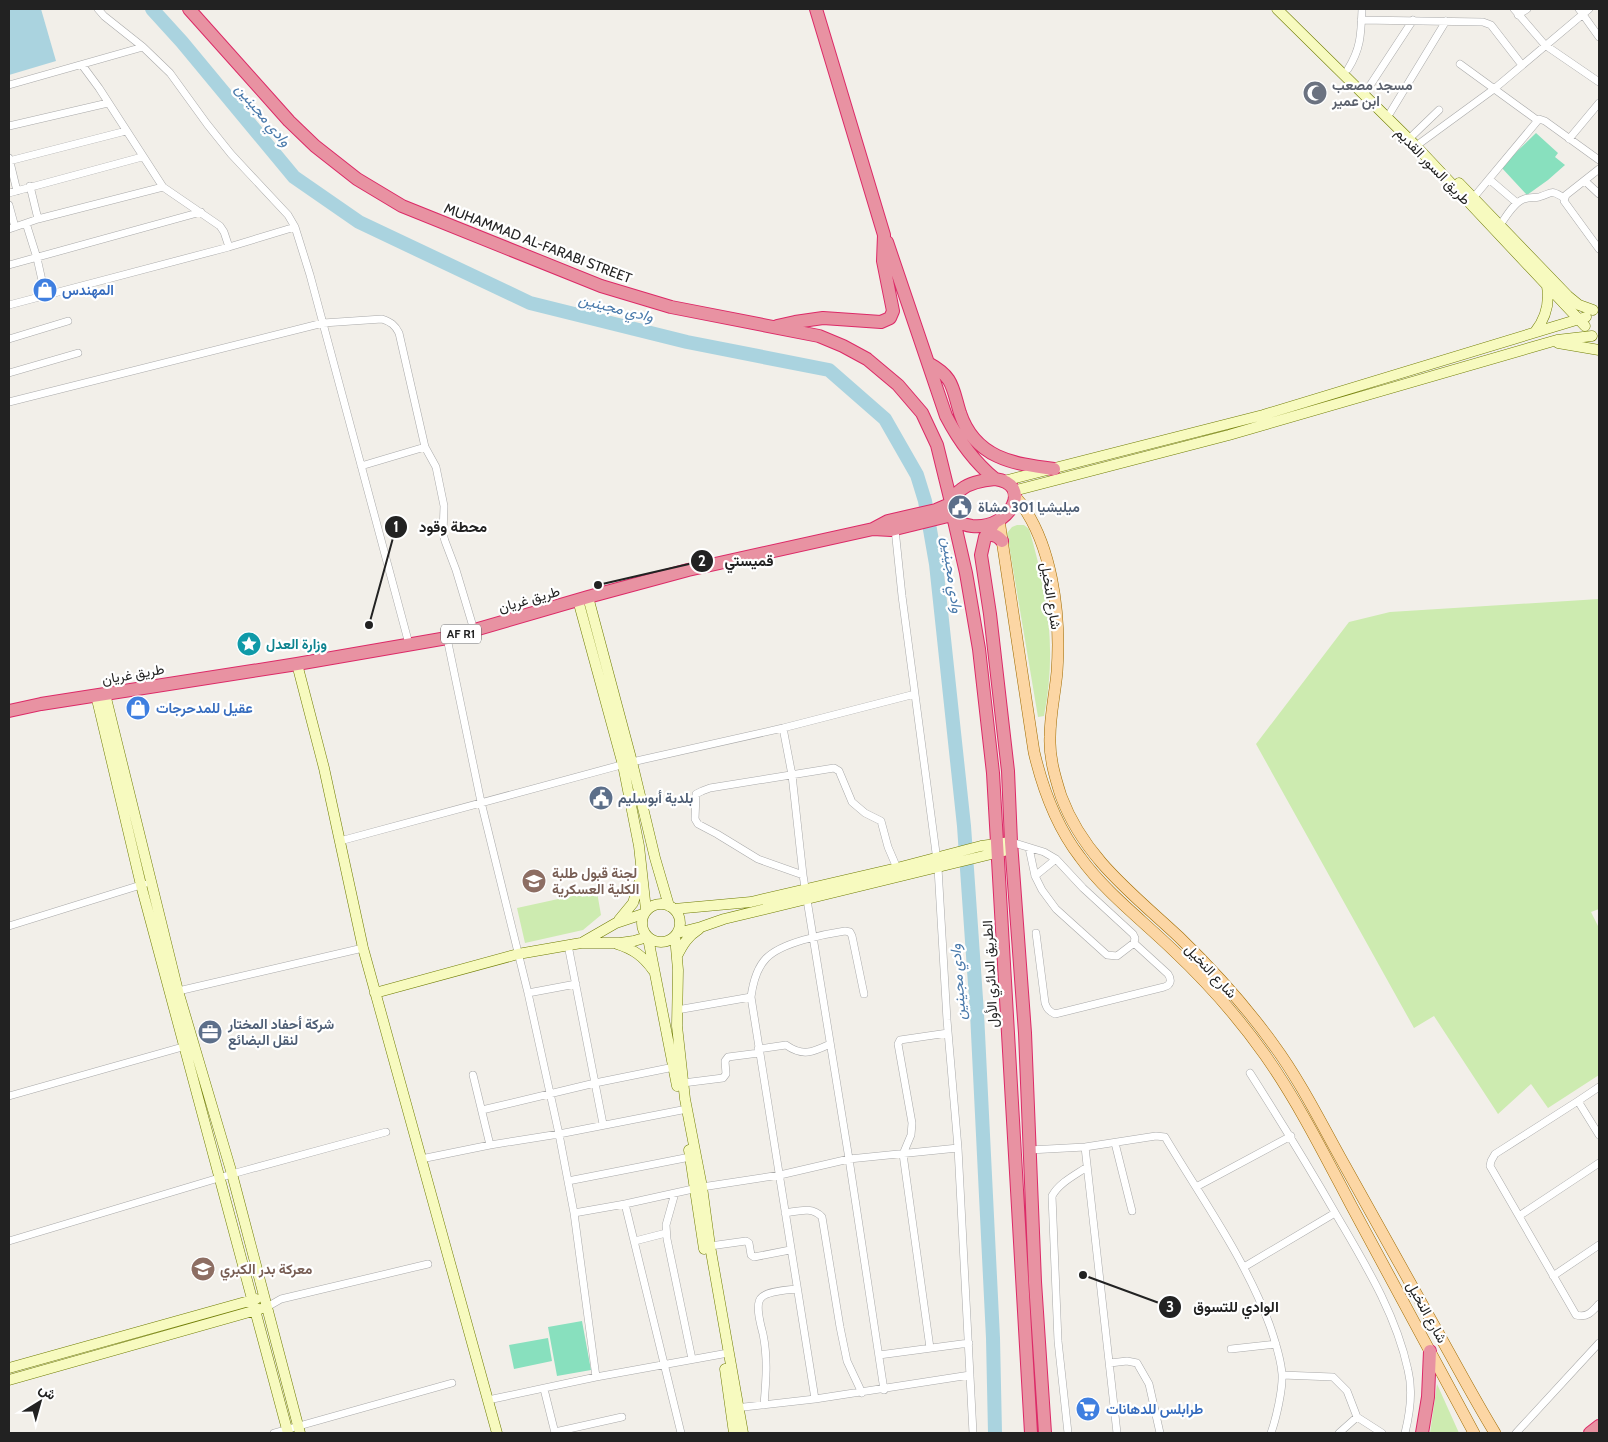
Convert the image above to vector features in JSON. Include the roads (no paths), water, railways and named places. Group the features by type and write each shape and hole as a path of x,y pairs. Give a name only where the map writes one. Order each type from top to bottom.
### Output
{"highway":[{"name":"MUHAMMAD AL-FARABI STREET","path":"189,9 302,134 342,169 386,198 555,269 609,289 671,307 819,336 843,346 878,367 898,385 918,408 932,433 940,457 947,511"},
{"path":"816,9 884,235 946,416 956,436 976,462 1014,493 1012,508 997,521 984,537 981,549 981,562 990,614 1006,761 1019,846 1021,963 1029,1150 1045,1433"},
{"path":"775,327 823,318 881,322 887,320 892,315 892,308 883,261 884,235"},
{"path":"928,363 941,370 949,379 963,420 970,433 990,453 1026,466 1054,469"},
{"path":"997,521 971,526 959,522 947,511 957,492 967,485 980,481 999,480"},
{"name":"طريق غريان","path":"873,529 887,530 913,520 947,511"},
{"name":"الطريق الدائري الأول","path":"947,511 966,573 979,650 993,773 1031,1433"},
{"name":"طريق غريان","path":"9,712 41,704 297,664 447,638 583,598 688,570 873,529 888,521 913,520"},
{"path":"984,537 992,535 1002,541"},
{"name":"طريق غريان","path":"9,705 41,704"},
{"path":"1422,1433 1428,1398 1430,1351"},
{"path":"1590,1433 1599,1426"}],"main road":[{"name":"شارع النخيل","path":"1014,493 1037,530 1053,589 1058,654 1050,729 1050,751 1056,778 1073,821 1106,869 1205,963 1253,1017 1274,1046 1313,1106 1495,1433"},
{"path":"997,521 1002,541 1034,752 1049,801 1062,830 1089,869 1207,984 1266,1056 1302,1114 1474,1433"}],"street":[{"path":"98,9 170,73 213,132 252,178 288,215 296,228 409,644"},
{"name":"طريق السور القديم","path":"1277,9 1474,197 1568,296 1579,304 1588,316"},
{"name":"طريق السور القديم","path":"1286,9 1348,69 1412,136 1418,145 1547,286 1588,316"},
{"path":"1348,69 1355,58 1360,42 1362,9"},
{"path":"1527,9 1516,12 1545,46 1599,82"},
{"path":"1418,145 1494,88 1584,11 1588,22 1599,37"},
{"path":"1361,20 1477,21 1491,25 1522,65"},
{"path":"1368,90 1413,20"},
{"path":"1390,113 1446,21"},
{"path":"9,85 143,47"},
{"path":"1460,64 1537,120"},
{"path":"82,65 162,187 220,226 229,247"},
{"path":"9,126 108,103"},
{"path":"1568,139 1599,103"},
{"path":"1412,136 1439,110"},
{"path":"1474,197 1539,118 1599,160"},
{"path":"17,191 9,159 126,131"},
{"path":"9,193 142,157"},
{"path":"1564,198 1599,169"},
{"path":"1489,179 1517,204"},
{"path":"1585,181 1599,194"},
{"path":"30,186 38,220"},
{"path":"9,205 12,228 162,187"},
{"path":"1500,225 1522,199 1538,198 1548,192 1554,193 1564,198 1567,206 1599,250"},
{"path":"9,265 201,212"},
{"path":"26,223 38,258 45,294"},
{"path":"9,304 296,228"},
{"path":"1535,332 1547,311 1547,286"},
{"path":"999,480 1054,469 1263,415 1588,316 1596,337 1566,338 1550,342 1229,435 1014,493"},
{"path":"9,392 10,402 323,323 382,319 390,321 399,333 425,447 436,467 444,506 443,534 474,630"},
{"path":"9,339 68,320"},
{"path":"1550,342 1599,350"},
{"path":"9,373 78,353"},
{"path":"361,466 425,447"},
{"path":"895,528 915,694 941,862 948,1033 958,1148 972,1433"},
{"path":"583,598 654,858 672,907 680,920 680,927 676,934 677,1026 684,1109 690,1157 710,1246 725,1353"},
{"path":"447,638 481,802 560,1134 574,1213 596,1377"},
{"path":"297,664 324,768 363,948 497,1433"},
{"path":"340,841 628,764 783,728 915,694"},
{"path":"101,695 219,1178 288,1431"},
{"path":"783,728 792,775 803,875 884,1390"},
{"path":"628,764 642,872 645,912 642,926 648,937 684,1109 735,1408 743,1433"},
{"path":"803,875 758,859 698,824 695,819 696,794 702,790 834,768 839,771 852,802 865,813 881,821 888,847 897,868"},
{"path":"581,943 616,923 645,912 657,904 672,907 751,902 806,894 983,851 1019,846 1044,852 1056,860 1133,934 1135,938 1134,943 1117,956 1107,955 1056,909 1042,890 1019,846"},
{"path":"1035,876 1056,860"},
{"path":"648,937 653,941 665,942 676,934 806,894 897,868 941,862"},
{"path":"616,923 633,903 642,872"},
{"path":"9,926 146,883"},
{"path":"676,957 684,942 701,927"},
{"path":"815,1399 796,1289 780,1175 758,1051 751,997 753,980 766,958 772,952 786,945 845,930 850,932 852,936 864,994"},
{"path":"1036,933 1046,1008 1055,1014 1168,986 1171,978 1168,974 1134,943"},
{"path":"375,993 518,954 581,943 634,941 648,937"},
{"path":"611,943 634,951 645,959 655,973"},
{"path":"568,946 603,1124"},
{"path":"173,992 363,948"},
{"path":"528,994 576,984"},
{"path":"677,1010 751,997"},
{"path":"930,1348 903,1154 911,1135 912,1123 898,1042 948,1033"},
{"path":"683,1083 722,1078 726,1074 725,1061 728,1057 786,1045 795,1051 812,1052 830,1044"},
{"path":"9,1096 188,1046"},
{"path":"188,1046 232,1174 299,1429"},
{"path":"482,1110 550,1093 674,1067"},
{"path":"1250,1073 1291,1136 1370,1272 1394,1324 1409,1371 1411,1400 1405,1433"},
{"path":"473,1075 490,1145"},
{"path":"1599,1087 1493,1156 1490,1166 1576,1315 1590,1315 1599,1304"},
{"path":"1578,1101 1599,1135"},
{"path":"421,1159 684,1109"},
{"path":"9,1241 232,1174 386,1132"},
{"path":"1029,1150 1085,1147 1156,1136 1165,1137 1244,1267 1261,1302 1276,1344 1282,1375 1276,1417 1271,1433"},
{"path":"1196,1187 1291,1136"},
{"path":"1115,1143 1132,1211"},
{"path":"1085,1147 1117,1433"},
{"path":"574,1213 698,1188 780,1175 849,1159 958,1148"},
{"path":"568,1181 690,1157"},
{"path":"1519,1216 1599,1163"},
{"path":"1068,1433 1058,1341 1052,1196 1055,1190 1064,1182 1087,1167"},
{"path":"675,1193 666,1225 666,1233 692,1359"},
{"path":"626,1204 681,1433"},
{"path":"785,1213 811,1210 816,1211 822,1217 847,1361 862,1393"},
{"path":"1244,1267 1335,1213"},
{"path":"634,1241 666,1233"},
{"path":"710,1246 746,1241 749,1243 754,1257 790,1250"},
{"path":"1553,1276 1599,1245"},
{"path":"83,1352 254,1311 281,1300 428,1264"},
{"path":"764,1405 767,1373 766,1347 758,1303 762,1297 770,1294 796,1289"},
{"path":"9,1380 50,1362 264,1296 281,1300"},
{"path":"879,1356 968,1342"},
{"path":"1516,1433 1599,1343"},
{"path":"1231,1349 1276,1344"},
{"path":"488,1400 596,1377 725,1353"},
{"path":"1110,1363 1127,1361 1137,1363 1149,1384 1160,1433"},
{"path":"9,1368 50,1362"},
{"path":"1282,1375 1333,1377 1347,1391 1357,1417 1382,1433"},
{"path":"735,1408 862,1393 970,1376"},
{"path":"274,1433 299,1429 452,1384"},
{"path":"544,1389 555,1433 622,1418"},
{"path":"734,1433 735,1408"},
{"path":"1339,1433 1357,1417"}],"water":[{"path":"9,9 41,9 56,61 9,75"}],"waterway":[{"name":"وادي مجينين","path":"152,9 182,42 294,177 359,222 530,303 687,342 829,370 885,419 917,475 925,501 936,564 964,826 977,1013 993,1338 995,1433"}],"place":[{"name":"مسجد مصعب ابن عمير","path":"1315,93"},
{"name":"المهندس","path":"45,290"},
{"name":"ميليشيا 301 مشاة","path":"960,507"},
{"name":"قميستي","path":"598,585"},
{"name":"محطة وقود","path":"369,625"},
{"name":"وزارة العدل","path":"249,644"},
{"name":"عقيل للمدحرجات","path":"138,708"},
{"name":"بلدية أبوسليم","path":"601,798"},
{"name":"لجنة قبول طلبة الكلية العسكرية","path":"534,881"},
{"name":"شركة أحفاد المختار لنقل البضائع","path":"210,1032"},
{"name":"معركة بدر الكبري","path":"203,1269"},
{"name":"الوادي للتسوق","path":"1083,1275"},
{"name":"طرابلس للدهانات","path":"1088,1409"}]}
